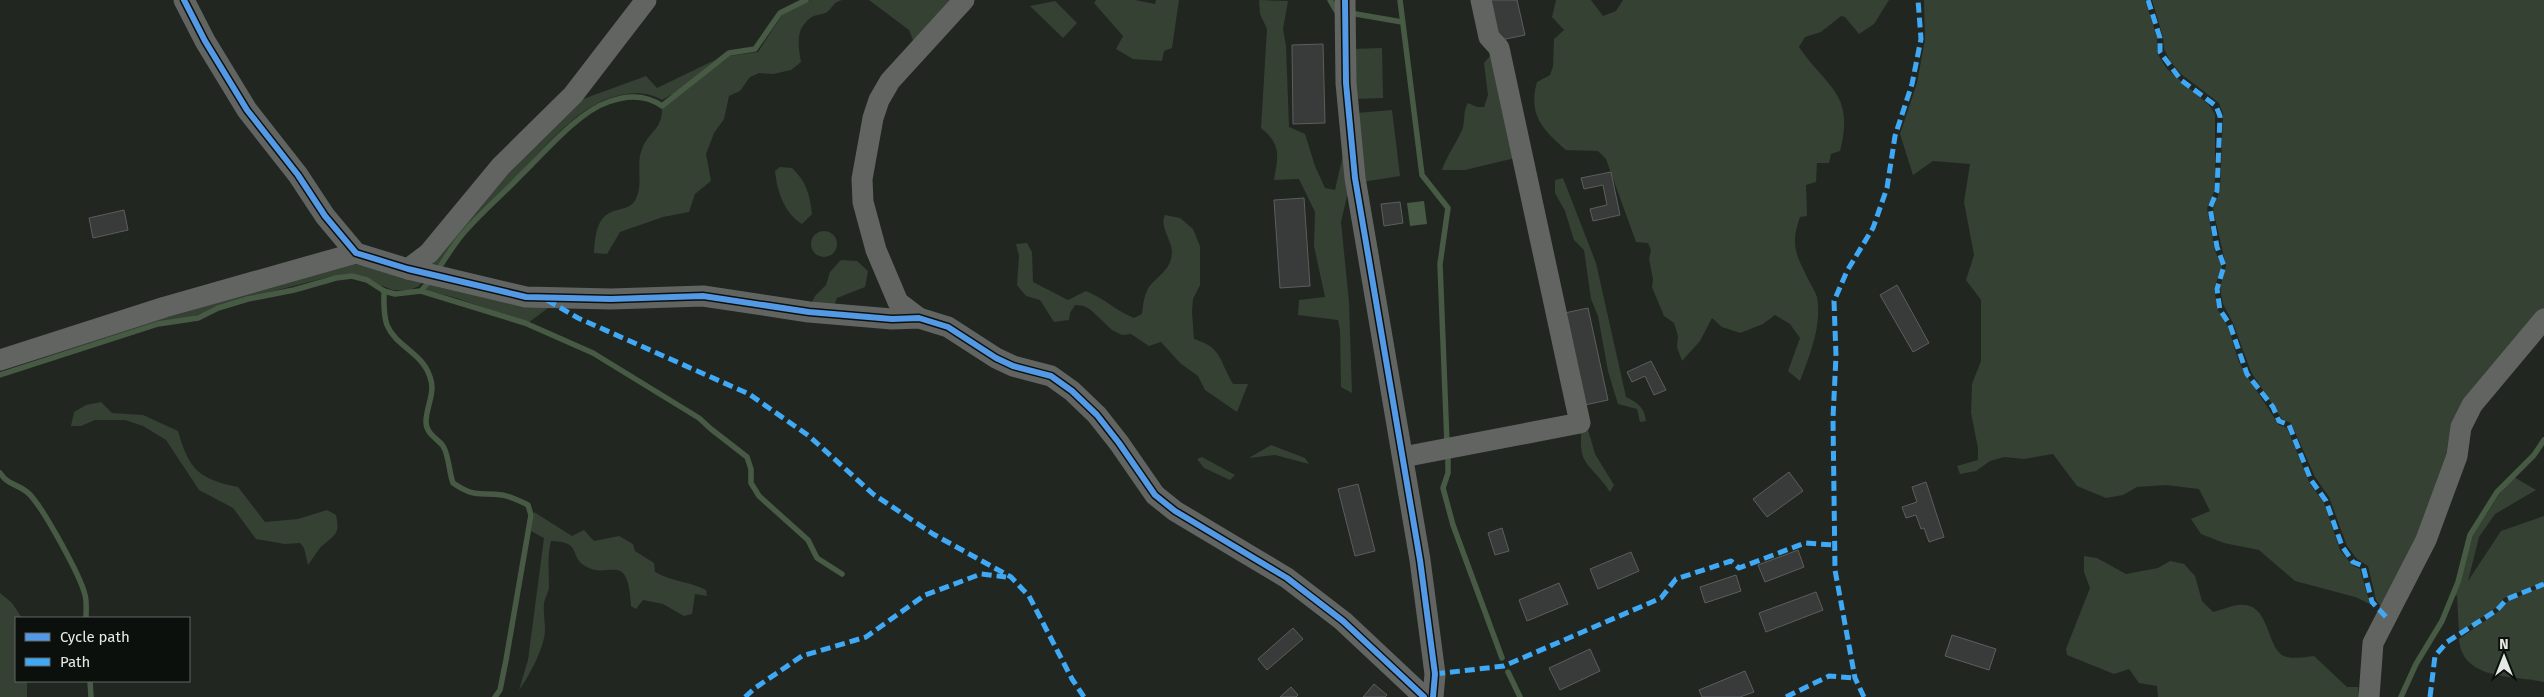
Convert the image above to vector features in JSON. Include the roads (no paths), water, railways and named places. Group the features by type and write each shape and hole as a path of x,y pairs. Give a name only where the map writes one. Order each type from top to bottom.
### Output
{"street":[{"path":"184,0 205,41 247,110 298,175 325,216 356,252 408,269 526,297 611,299 703,296 809,312 892,319 919,318 948,327 996,358 1051,376 1072,391 1114,436 1155,495 1175,511 1287,578 1343,621 1424,697"},
{"path":"408,269 430,254 500,166 573,95 646,0"},
{"path":"919,318 898,302 876,250 863,202 862,179 878,100 890,81 964,0"},
{"path":"1344,0 1346,83 1355,178 1420,560 1435,674 1433,697"},
{"path":"1403,457 1580,423 1499,48 1489,37 1481,0"},
{"path":"0,360 165,306 356,252"},
{"path":"2369,697 2373,643 2426,540 2457,456 2461,427 2472,405 2544,319"}],"waterway":[{"path":"439,268 458,240 475,220 561,134 585,115 608,102 629,97 649,99 662,106 729,53 755,49 780,13 806,0"},
{"path":"1330,0 1337,12"},
{"path":"1400,0 1422,175 1448,208 1440,264 1447,444"},
{"path":"1350,13 1402,22"},
{"path":"0,375 158,324 198,318 218,308 248,299 294,290 336,278 352,276 367,280 384,291 395,294 421,291 428,283"},
{"path":"384,291 384,312 391,333 421,361 430,377 432,389 426,422 430,433 441,443 445,450 453,483 472,493 508,496 528,505 531,515 506,660 500,690 495,697"},
{"path":"421,291 525,323 593,353 699,418 747,457 751,469 751,483 759,496 808,540 817,558 842,574"},
{"path":"2401,697 2416,664 2442,621 2458,582 2470,535 2497,492 2534,455 2544,440"},
{"path":"1448,454 1448,473 1443,488 1453,525 1502,658"},
{"path":"0,473 6,480 27,492 50,525 69,557 82,586 86,601 86,617"},
{"path":"1508,672 1520,697"},
{"path":"90,682 91,697"}]}
